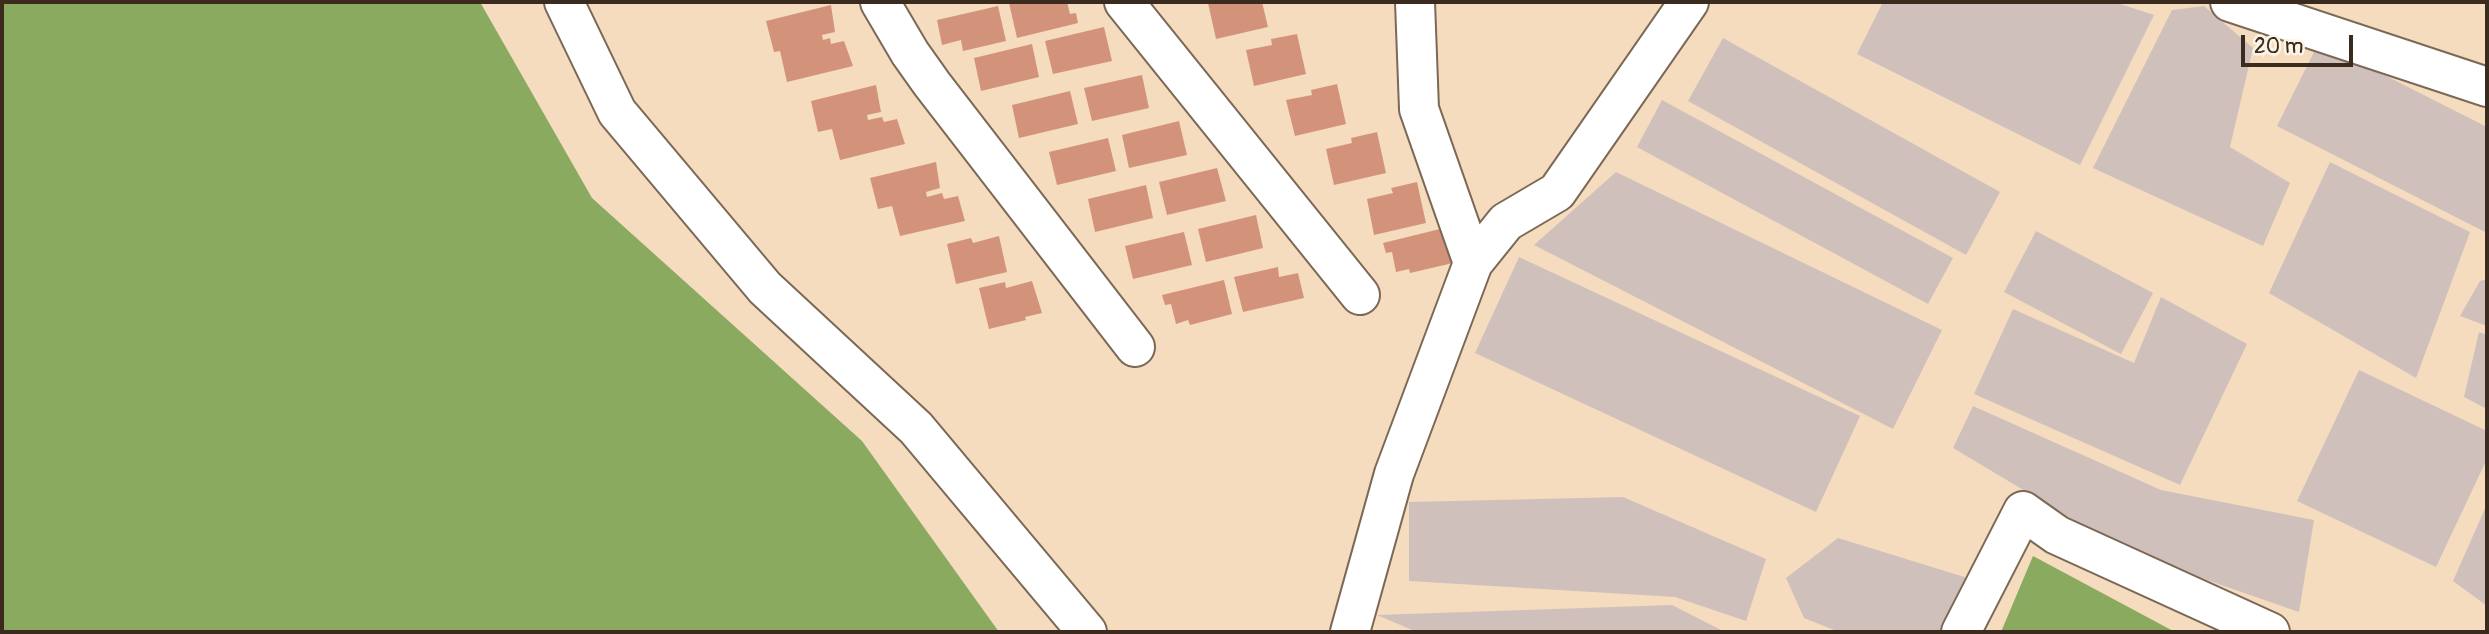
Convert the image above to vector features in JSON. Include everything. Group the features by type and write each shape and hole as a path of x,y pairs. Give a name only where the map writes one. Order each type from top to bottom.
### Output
{"street":[{"path":"564,2 617,112 765,288 916,428 1087,632"},
{"path":"880,2 910,53 932,83 1135,347"},
{"path":"1124,2 1360,295"},
{"path":"1415,2 1419,109 1473,263"},
{"path":"1350,632 1394,474 1473,263 1506,222 1557,192 1689,2"},
{"path":"2230,2 2487,88"},
{"path":"1961,632 2023,511 2057,535 2270,632"}],"shaded area":[{"path":"1883,2 2114,2 2154,15 2080,165 1857,54"},
{"path":"2204,6 2253,48 2230,147 2290,183 2263,246 2093,168 2172,10"},
{"path":"1723,38 2000,192 1966,255 1688,101"},
{"path":"2319,42 2487,127 2487,233 2277,126"},
{"path":"1662,100 1953,258 1928,304 1637,147"},
{"path":"2330,162 2470,232 2416,378 2269,293"},
{"path":"1616,172 1942,330 1893,429 1534,245"},
{"path":"2036,231 2153,293 2121,354 2004,292"},
{"path":"1519,257 1860,416 1816,512 1475,353"},
{"path":"2487,279 2487,326 2460,316 2480,281"},
{"path":"2161,297 2247,344 2180,485 1974,394 2013,309 2134,363"},
{"path":"2479,332 2487,335 2487,409 2464,397"},
{"path":"2359,370 2487,431 2487,459 2436,567 2297,501"},
{"path":"1973,406 2161,490 2314,520 2299,612 2129,553 1953,448"},
{"path":"1623,497 1766,559 1746,621 1675,597 1409,581 1409,502"},
{"path":"2487,504 2487,606 2453,581"},
{"path":"1838,538 1971,579 1946,632 1839,632 1804,618 1786,578"},
{"path":"1672,605 1725,632 1417,632 1377,615"}],"green space":[{"path":"2,2 480,2 592,198 862,441 999,632 2,632"},
{"path":"2033,556 2175,632 2001,632"}],"building":[{"path":"1067,2 1070,14 1076,13 1078,23 1017,38 1009,3"},
{"path":"1262,2 1268,27 1216,39 1208,3"},
{"path":"831,5 835,32 822,35 823,40 830,38 831,44 844,41 853,66 787,82 780,51 774,52 766,21"},
{"path":"998,6 1006,41 963,51 961,40 942,45 937,20"},
{"path":"1104,27 1112,61 1053,74 1045,41"},
{"path":"1297,34 1306,74 1254,86 1246,50 1272,45 1271,39"},
{"path":"1032,44 1039,77 981,91 974,58"},
{"path":"1142,75 1149,108 1092,121 1084,88"},
{"path":"1337,84 1346,124 1295,136 1286,100 1312,95 1311,90"},
{"path":"876,85 881,112 867,115 868,120 882,117 884,122 897,119 905,144 840,160 832,129 818,132 811,101"},
{"path":"1070,91 1078,124 1019,138 1012,105"},
{"path":"1179,121 1187,155 1129,168 1122,135"},
{"path":"1377,132 1386,173 1334,185 1326,149 1352,143 1351,138"},
{"path":"1108,138 1116,171 1057,185 1049,152"},
{"path":"936,162 940,188 926,192 927,197 942,193 944,199 958,196 965,221 900,236 892,206 878,209 870,178"},
{"path":"1217,168 1226,201 1167,215 1159,182"},
{"path":"1417,182 1426,223 1374,235 1367,199 1393,193 1391,188"},
{"path":"1146,185 1153,218 1095,232 1088,199"},
{"path":"1256,215 1263,248 1206,262 1198,229"},
{"path":"1444,228 1453,263 1410,273 1409,269 1396,272 1392,252 1386,253 1383,243"},
{"path":"1184,232 1192,265 1133,279 1125,246"},
{"path":"999,236 1007,272 956,284 947,244 971,238 973,243"},
{"path":"1278,267 1279,277 1298,273 1304,298 1243,312 1234,277"},
{"path":"1224,280 1232,314 1190,325 1188,320 1176,324 1171,304 1165,305 1162,295"},
{"path":"1032,281 1042,313 989,329 979,288 1005,282 1006,288"}]}
